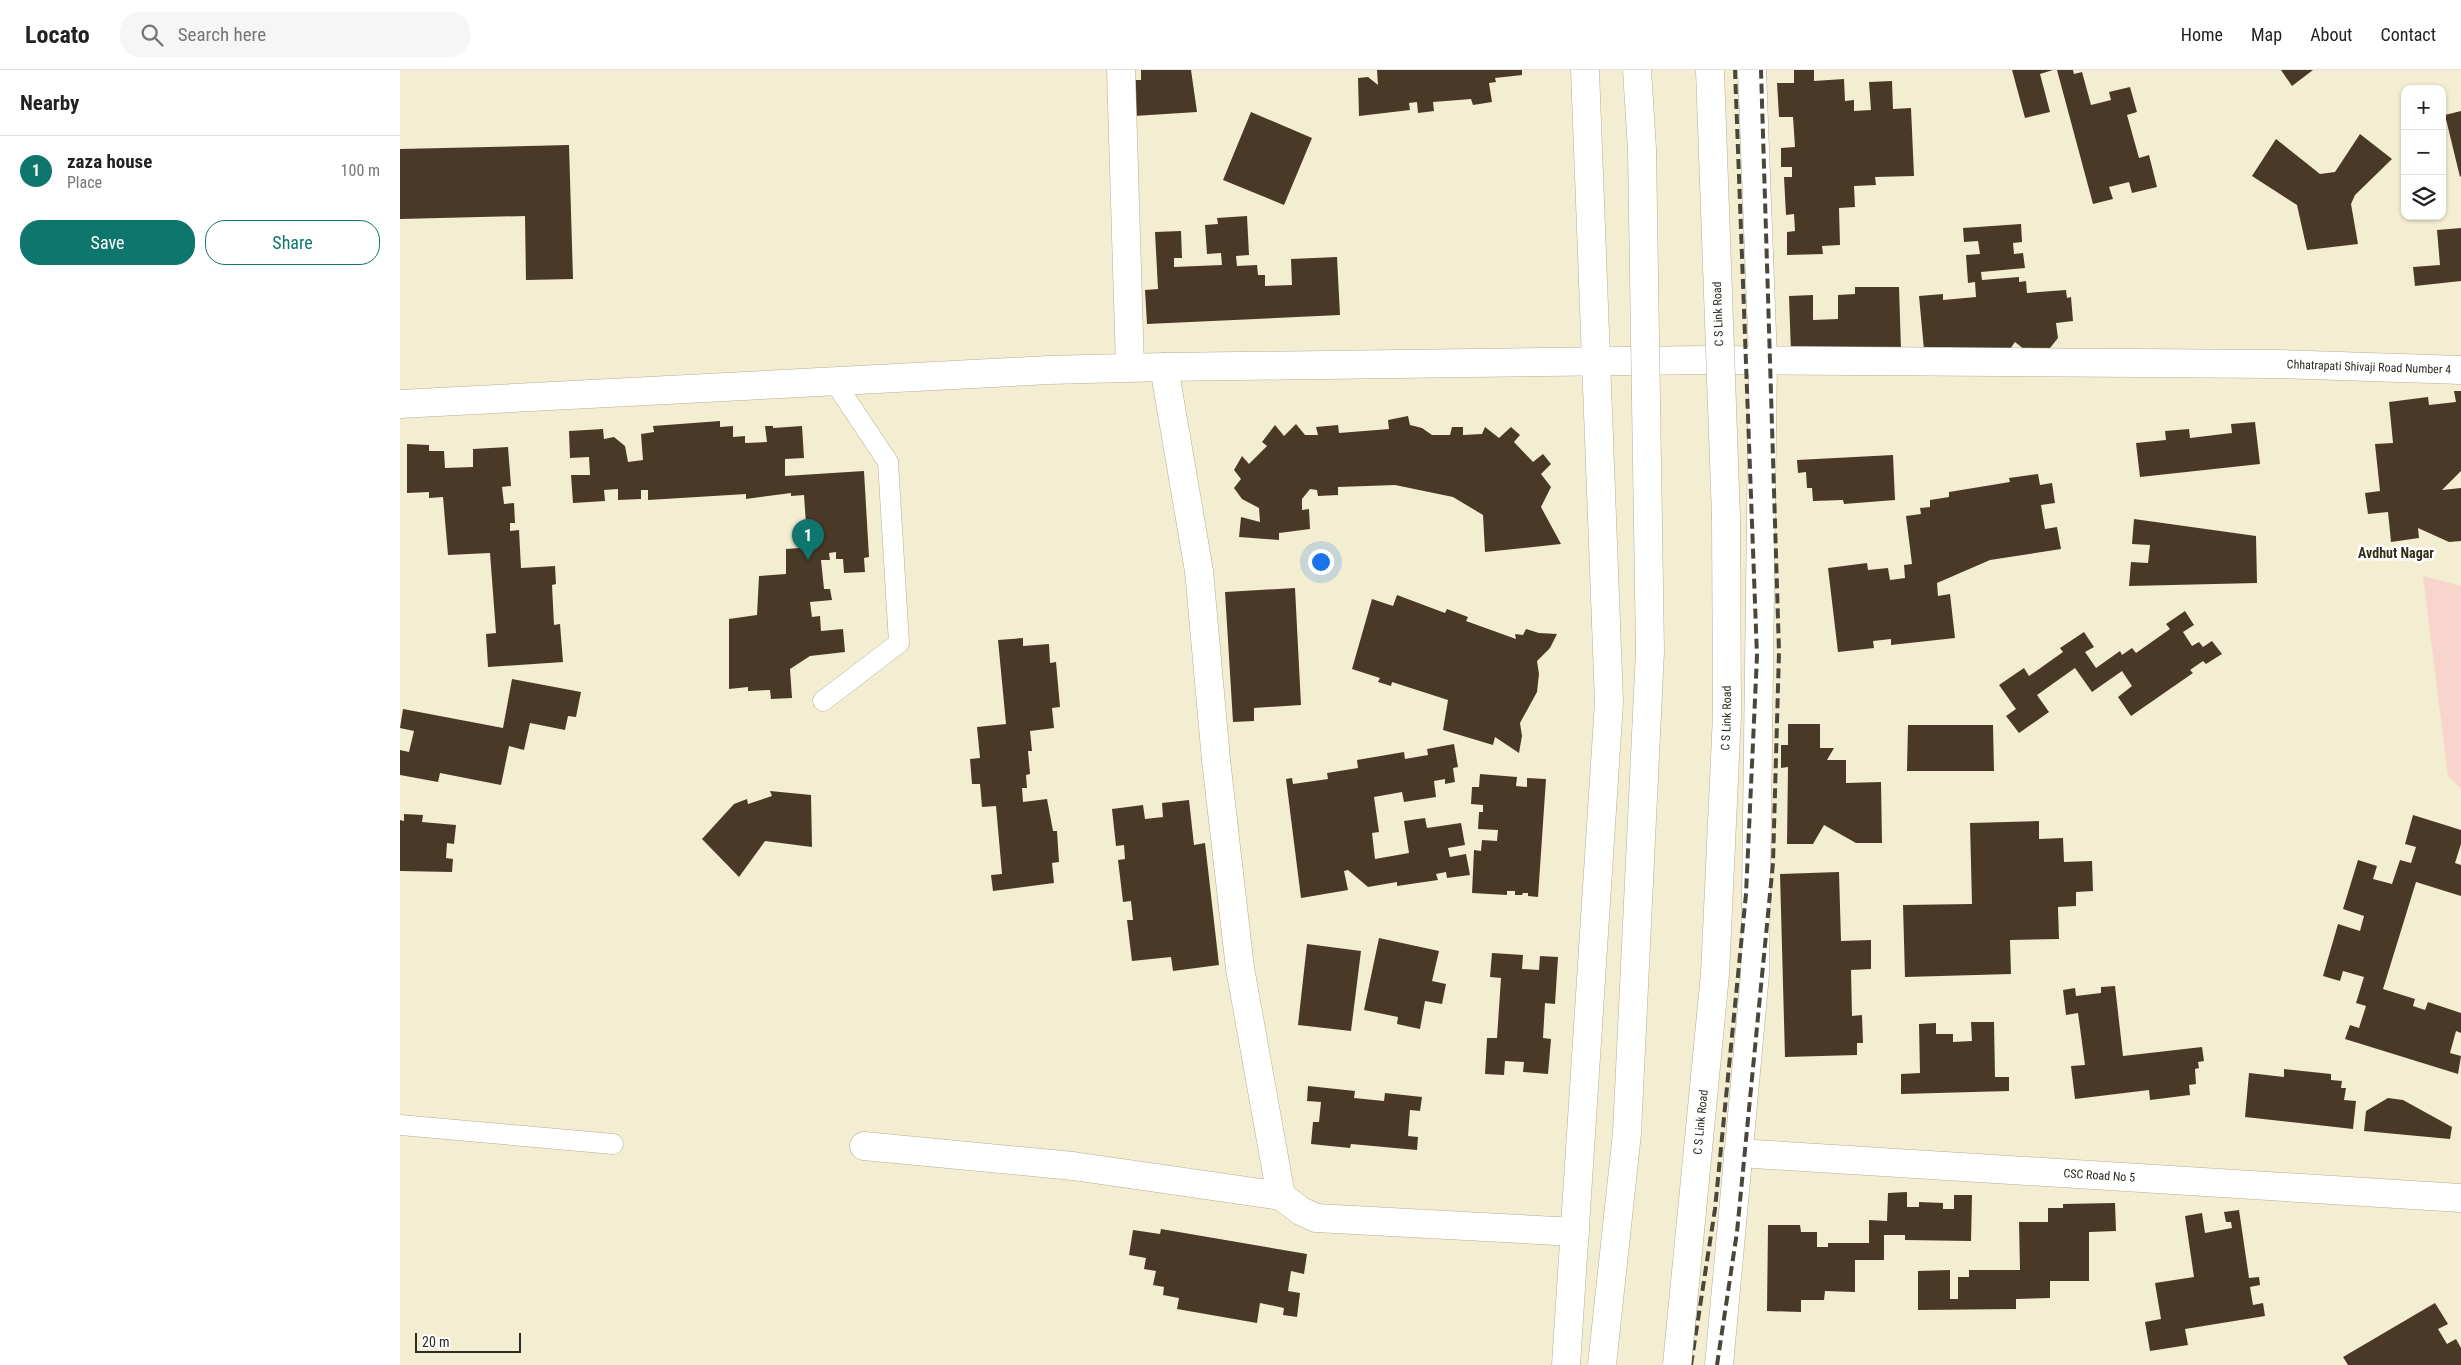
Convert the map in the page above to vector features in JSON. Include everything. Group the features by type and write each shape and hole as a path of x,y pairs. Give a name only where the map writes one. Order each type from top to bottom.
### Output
{"street":[{"path":"1121,70 1130,368"},
{"path":"1566,1365 1609,702 1585,70"},
{"path":"1602,1365 1627,1132 1650,651 1642,158 1637,70"},
{"name":"C S Link Road","path":"1677,1365 1715,974 1727,715 1726,517 1710,70"},
{"path":"1719,1365 1755,974 1763,360 1752,70"},
{"name":"Chhatrapati Shivaji Road Number 4","path":"400,404 834,381 1164,367 1763,360 2277,364 2461,370"},
{"path":"1164,367 1199,571 1216,760 1240,968 1281,1196"},
{"path":"864,1146 1073,1166 1281,1196 1301,1211 1316,1218 1576,1232"},
{"name":"CSC Road No 5","path":"1738,1153 2461,1198"}],"lane":[{"path":"823,701 900,644 888,462 834,381"},
{"path":"400,1125 613,1144"}],"shaded area":[{"path":"2423,576 2461,586 2461,789 2448,776"}],"building":[{"path":"1141,70 1191,70 1197,112 1134,116 1133,80 1141,80"},
{"path":"1377,70 1522,70 1522,75 1495,78 1496,82 1489,83 1492,102 1473,105 1471,99 1433,102 1434,111 1418,113 1417,102 1409,103 1410,110 1359,116 1358,78 1368,77 1378,85"},
{"path":"1794,70 1814,70 1814,81 1844,79 1845,101 1854,100 1854,111 1871,110 1869,82 1892,81 1893,109 1911,108 1914,176 1875,177 1876,185 1854,186 1855,207 1839,208 1840,245 1822,246 1823,254 1787,255 1787,232 1795,231 1794,214 1786,215 1784,177 1792,177 1792,167 1781,167 1781,148 1795,147 1793,117 1779,117 1777,83 1794,83"},
{"path":"2012,70 2053,70 2040,74 2050,112 2025,118"},
{"path":"2057,70 2073,70 2074,74 2082,72 2091,105 2111,100 2109,92 2130,87 2137,112 2127,115 2139,158 2149,155 2157,187 2132,193 2129,182 2109,187 2113,199 2093,204"},
{"path":"2281,70 2313,70 2292,86"},
{"path":"2461,111 2460,177 2446,119 2446,115"},
{"path":"1251,112 1312,138 1284,205 1223,180"},
{"path":"2360,134 2392,159 2355,195 2351,204 2358,244 2307,250 2297,205 2252,176 2276,139 2320,174 2335,172"},
{"path":"569,145 573,279 526,280 525,216 400,219 400,149"},
{"path":"1247,216 1249,255 1236,256 1237,266 1257,265 1258,275 1265,275 1265,286 1292,285 1291,259 1337,257 1340,315 1147,324 1145,290 1158,289 1155,232 1181,231 1182,258 1174,258 1174,267 1222,265 1221,253 1207,254 1205,225 1218,224 1217,218"},
{"path":"2021,224 2022,242 2013,243 2014,254 2023,253 2025,268 1981,272 1982,280 2019,277 2019,282 2026,281 2027,293 2066,290 2067,298 2071,297 2073,321 2056,323 2058,338 2050,348 2025,350 2015,342 2010,349 1953,354 1953,347 1924,350 1919,296 1943,294 1943,300 1976,297 1975,282 1968,283 1966,255 1980,254 1978,241 1964,242 1963,228"},
{"path":"2461,228 2461,281 2415,286 2413,267 2440,265 2437,230"},
{"path":"1855,287 1899,287 1901,350 1791,353 1789,296 1813,295 1813,320 1838,319 1838,295 1855,294"},
{"path":"2454,391 2461,391 2461,471 2442,490 2461,488 2461,541 2449,542 2418,528 2419,538 2391,542 2388,512 2368,514 2365,493 2380,491 2375,444 2393,443 2389,402 2428,397 2429,405 2456,402"},
{"path":"1408,416 1410,425 1422,428 1432,435 1450,435 1452,427 1463,427 1463,435 1482,434 1485,427 1499,438 1511,427 1520,435 1514,442 1533,462 1543,454 1551,464 1541,474 1551,487 1541,507 1561,544 1485,552 1483,515 1453,497 1395,485 1338,487 1338,495 1318,496 1317,490 1310,489 1302,499 1302,510 1309,509 1310,529 1279,533 1279,540 1239,537 1241,517 1260,522 1259,508 1242,499 1234,488 1241,479 1234,470 1242,456 1249,464 1267,446 1262,442 1275,425 1284,436 1296,424 1305,435 1318,435 1316,427 1338,425 1339,433 1389,429 1388,420"},
{"path":"720,421 720,427 733,426 733,437 745,436 745,443 767,442 765,426 773,426 773,428 802,426 804,458 785,459 785,476 864,471 869,557 864,558 865,572 844,573 843,559 836,559 836,552 829,553 830,560 821,560 824,589 830,589 832,600 810,602 812,617 820,616 821,631 843,629 845,652 810,656 790,669 792,698 771,699 770,690 748,691 748,687 729,689 729,619 757,615 759,576 786,574 786,549 813,547 811,523 806,524 804,495 791,496 791,493 746,499 746,494 648,500 648,490 641,490 641,499 618,500 618,489 604,490 605,501 573,503 571,475 590,475 589,457 570,458 569,431 603,429 604,439 614,437 625,446 628,462 643,460 641,434 654,432 653,426"},
{"path":"2255,422 2260,464 2140,477 2136,443 2166,440 2165,431 2189,429 2190,438 2232,433 2231,424"},
{"path":"407,444 429,445 429,451 444,451 445,468 473,467 473,449 508,447 511,486 502,487 504,504 514,503 515,523 510,523 510,531 519,530 521,568 555,566 556,584 552,585 554,625 560,624 563,662 488,667 486,634 496,633 490,553 448,555 443,497 429,498 429,492 407,493"},
{"path":"1893,455 1895,500 1844,504 1843,500 1813,501 1812,488 1807,488 1806,472 1798,473 1797,460"},
{"path":"2038,474 2040,485 2052,483 2055,503 2041,505 2045,529 2057,527 2061,549 1990,560 1937,583 1938,596 1950,594 1955,638 1891,645 1891,639 1873,641 1874,648 1838,652 1828,568 1867,563 1868,570 1888,568 1890,580 1905,578 1904,565 1912,564 1906,516 1921,514 1920,508 1930,507 1930,500 1949,497 1949,492 2010,482 2009,478"},
{"path":"2134,519 2256,536 2257,583 2129,586 2131,562 2148,563 2150,545 2132,544"},
{"path":"1295,588 1301,705 1254,708 1254,721 1233,722 1225,592"},
{"path":"1397,595 1445,613 1447,609 1468,617 1466,621 1516,639 1515,634 1523,635 1526,629 1539,633 1557,634 1550,648 1537,661 1539,674 1537,692 1520,723 1522,736 1519,753 1495,737 1493,745 1443,730 1448,700 1392,682 1391,686 1378,682 1380,678 1352,669 1372,599 1393,606"},
{"path":"2185,611 2194,625 2183,632 2192,646 2199,642 2203,647 2212,641 2222,654 2206,664 2203,661 2190,670 2193,673 2131,716 2118,697 2132,686 2122,671 2092,692 2075,668 2037,695 2049,712 2019,733 2006,716 2016,709 1999,685 2024,668 2029,676 2063,652 2060,648 2084,632 2094,647 2085,652 2096,668 2120,651 2122,655 2132,648 2136,653 2170,629 2166,624"},
{"path":"1023,638 1023,646 1049,644 1050,663 1056,662 1060,707 1052,708 1054,728 1030,731 1032,751 1028,751 1030,774 1026,775 1027,788 1022,788 1023,802 1047,799 1053,831 1057,831 1059,862 1052,863 1054,883 993,891 991,875 1002,874 996,806 982,807 980,784 972,784 970,759 980,758 977,727 1006,724 998,640"},
{"path":"512,679 581,692 576,717 568,716 565,730 530,723 524,750 509,746 501,785 440,773 438,782 400,775 400,750 409,752 414,731 400,728 403,709 503,728"},
{"path":"1788,724 1820,724 1820,748 1834,748 1827,760 1846,760 1846,783 1881,782 1882,843 1856,843 1824,825 1813,844 1787,844 1788,767 1781,768 1781,745 1788,745"},
{"path":"1908,725 1993,725 1994,771 1907,771"},
{"path":"1454,744 1458,767 1453,768 1455,782 1445,784 1445,779 1434,781 1436,797 1404,802 1402,792 1374,797 1379,832 1372,833 1375,859 1409,853 1404,821 1425,818 1427,828 1461,823 1465,845 1448,848 1450,857 1466,854 1470,875 1447,878 1446,872 1436,874 1438,880 1397,886 1397,882 1368,887 1348,870 1344,871 1348,890 1301,898 1286,779 1292,778 1293,784 1328,779 1327,773 1358,768 1357,760 1404,752 1405,759 1428,755 1427,749"},
{"path":"1480,774 1517,777 1516,786 1527,787 1527,778 1546,779 1538,897 1528,896 1528,893 1515,895 1515,891 1507,891 1507,895 1472,893 1474,850 1481,851 1482,840 1497,841 1498,830 1478,829 1479,812 1483,812 1483,805 1471,804 1472,787 1479,787"},
{"path":"770,791 811,795 812,847 765,841 739,877 702,839 734,804 747,799 748,804 772,796"},
{"path":"1189,800 1194,845 1205,843 1219,965 1173,971 1171,957 1132,961 1127,920 1133,920 1131,901 1123,902 1118,860 1125,859 1124,845 1116,846 1112,809 1143,805 1145,819 1163,817 1162,803"},
{"path":"404,814 423,815 422,822 456,825 454,844 447,843 446,858 453,859 452,872 400,871 400,820 404,821"},
{"path":"2413,815 2461,830 2461,844 2455,863 2461,865 2461,896 2416,882 2383,989 2415,999 2413,1006 2425,1010 2428,1002 2461,1013 2461,1033 2456,1031 2450,1053 2461,1056 2458,1074 2345,1039 2350,1025 2359,1028 2366,1006 2356,1003 2364,977 2343,971 2340,981 2323,976 2338,924 2360,931 2364,916 2343,909 2358,860 2377,866 2373,879 2392,884 2400,860 2411,863 2416,847 2405,844"},
{"path":"2039,821 2039,839 2063,838 2064,862 2092,861 2093,891 2076,892 2076,906 2058,907 2059,939 2010,940 2011,974 1905,977 1903,905 1972,904 1970,823"},
{"path":"1839,872 1841,941 1871,940 1871,969 1851,970 1852,1016 1862,1015 1863,1043 1857,1043 1857,1055 1785,1057 1780,874"},
{"path":"1379,938 1439,951 1432,981 1446,984 1442,1004 1425,1001 1420,1029 1397,1024 1398,1017 1364,1010"},
{"path":"1307,944 1361,951 1351,1031 1298,1025"},
{"path":"1492,953 1523,955 1522,969 1539,970 1540,956 1558,957 1555,1004 1545,1003 1543,1038 1551,1039 1548,1074 1523,1072 1524,1062 1505,1061 1504,1075 1485,1074 1487,1038 1497,1038 1501,978 1490,977"},
{"path":"2115,986 2123,1056 2202,1047 2204,1061 2198,1062 2199,1068 2195,1069 2196,1084 2189,1085 2190,1095 2150,1100 2149,1090 2075,1099 2071,1066 2085,1065 2078,1013 2066,1015 2063,990 2075,988 2076,996 2101,993 2101,987"},
{"path":"1971,1022 1994,1022 1995,1077 2009,1077 2009,1091 1901,1094 1901,1074 1920,1073 1919,1024 1936,1023 1936,1034 1953,1034 1953,1042 1972,1041"},
{"path":"2284,1069 2331,1074 2331,1080 2342,1081 2341,1088 2346,1088 2344,1100 2356,1101 2353,1129 2245,1117 2249,1073 2284,1077"},
{"path":"1308,1086 1355,1091 1354,1098 1384,1101 1385,1093 1422,1097 1420,1111 1410,1110 1408,1136 1418,1137 1417,1150 1351,1144 1350,1148 1311,1144 1313,1122 1319,1122 1321,1102 1307,1101"},
{"path":"2388,1098 2403,1100 2452,1127 2450,1139 2364,1131 2366,1111"},
{"path":"1907,1192 1907,1207 1919,1207 1919,1202 1943,1203 1943,1209 1954,1209 1954,1195 1972,1195 1971,1241 1905,1240 1905,1235 1884,1235 1884,1260 1855,1260 1855,1292 1825,1291 1824,1300 1801,1300 1801,1312 1767,1311 1768,1225 1800,1225 1801,1232 1817,1232 1817,1247 1828,1247 1828,1243 1869,1243 1869,1220 1887,1221 1888,1193"},
{"path":"2115,1203 2116,1231 2089,1232 2089,1281 2050,1281 2050,1298 2016,1299 2016,1309 1918,1310 1918,1271 1950,1270 1950,1299 1958,1299 1958,1277 1969,1277 1969,1270 2020,1270 2019,1222 2048,1222 2048,1208 2063,1208 2063,1204"},
{"path":"2239,1210 2249,1278 2259,1277 2260,1285 2250,1287 2253,1305 2263,1303 2265,1316 2185,1329 2188,1345 2150,1351 2145,1322 2161,1319 2155,1283 2194,1277 2185,1216 2202,1213 2205,1233 2232,1228 2231,1222 2226,1222 2224,1212"},
{"path":"1161,1229 1307,1254 1304,1274 1291,1271 1288,1291 1300,1293 1297,1317 1283,1315 1284,1308 1260,1303 1257,1323 1177,1309 1179,1298 1163,1295 1164,1287 1153,1285 1156,1271 1144,1269 1146,1258 1129,1255 1133,1230 1160,1234"},
{"path":"2435,1303 2448,1324 2438,1329 2447,1344 2456,1339 2461,1348 2461,1365 2348,1365 2343,1357"}],"railway":[{"path":"1691,1365 1715,1209 1746,894 1757,656 1735,70"},
{"path":"1717,1365 1737,1232 1773,863 1779,652 1761,70"}],"place":[{"name":"zaza house","path":"808,560"}],"district":[{"name":"Avdhut Nagar","path":"2396,553"}]}
